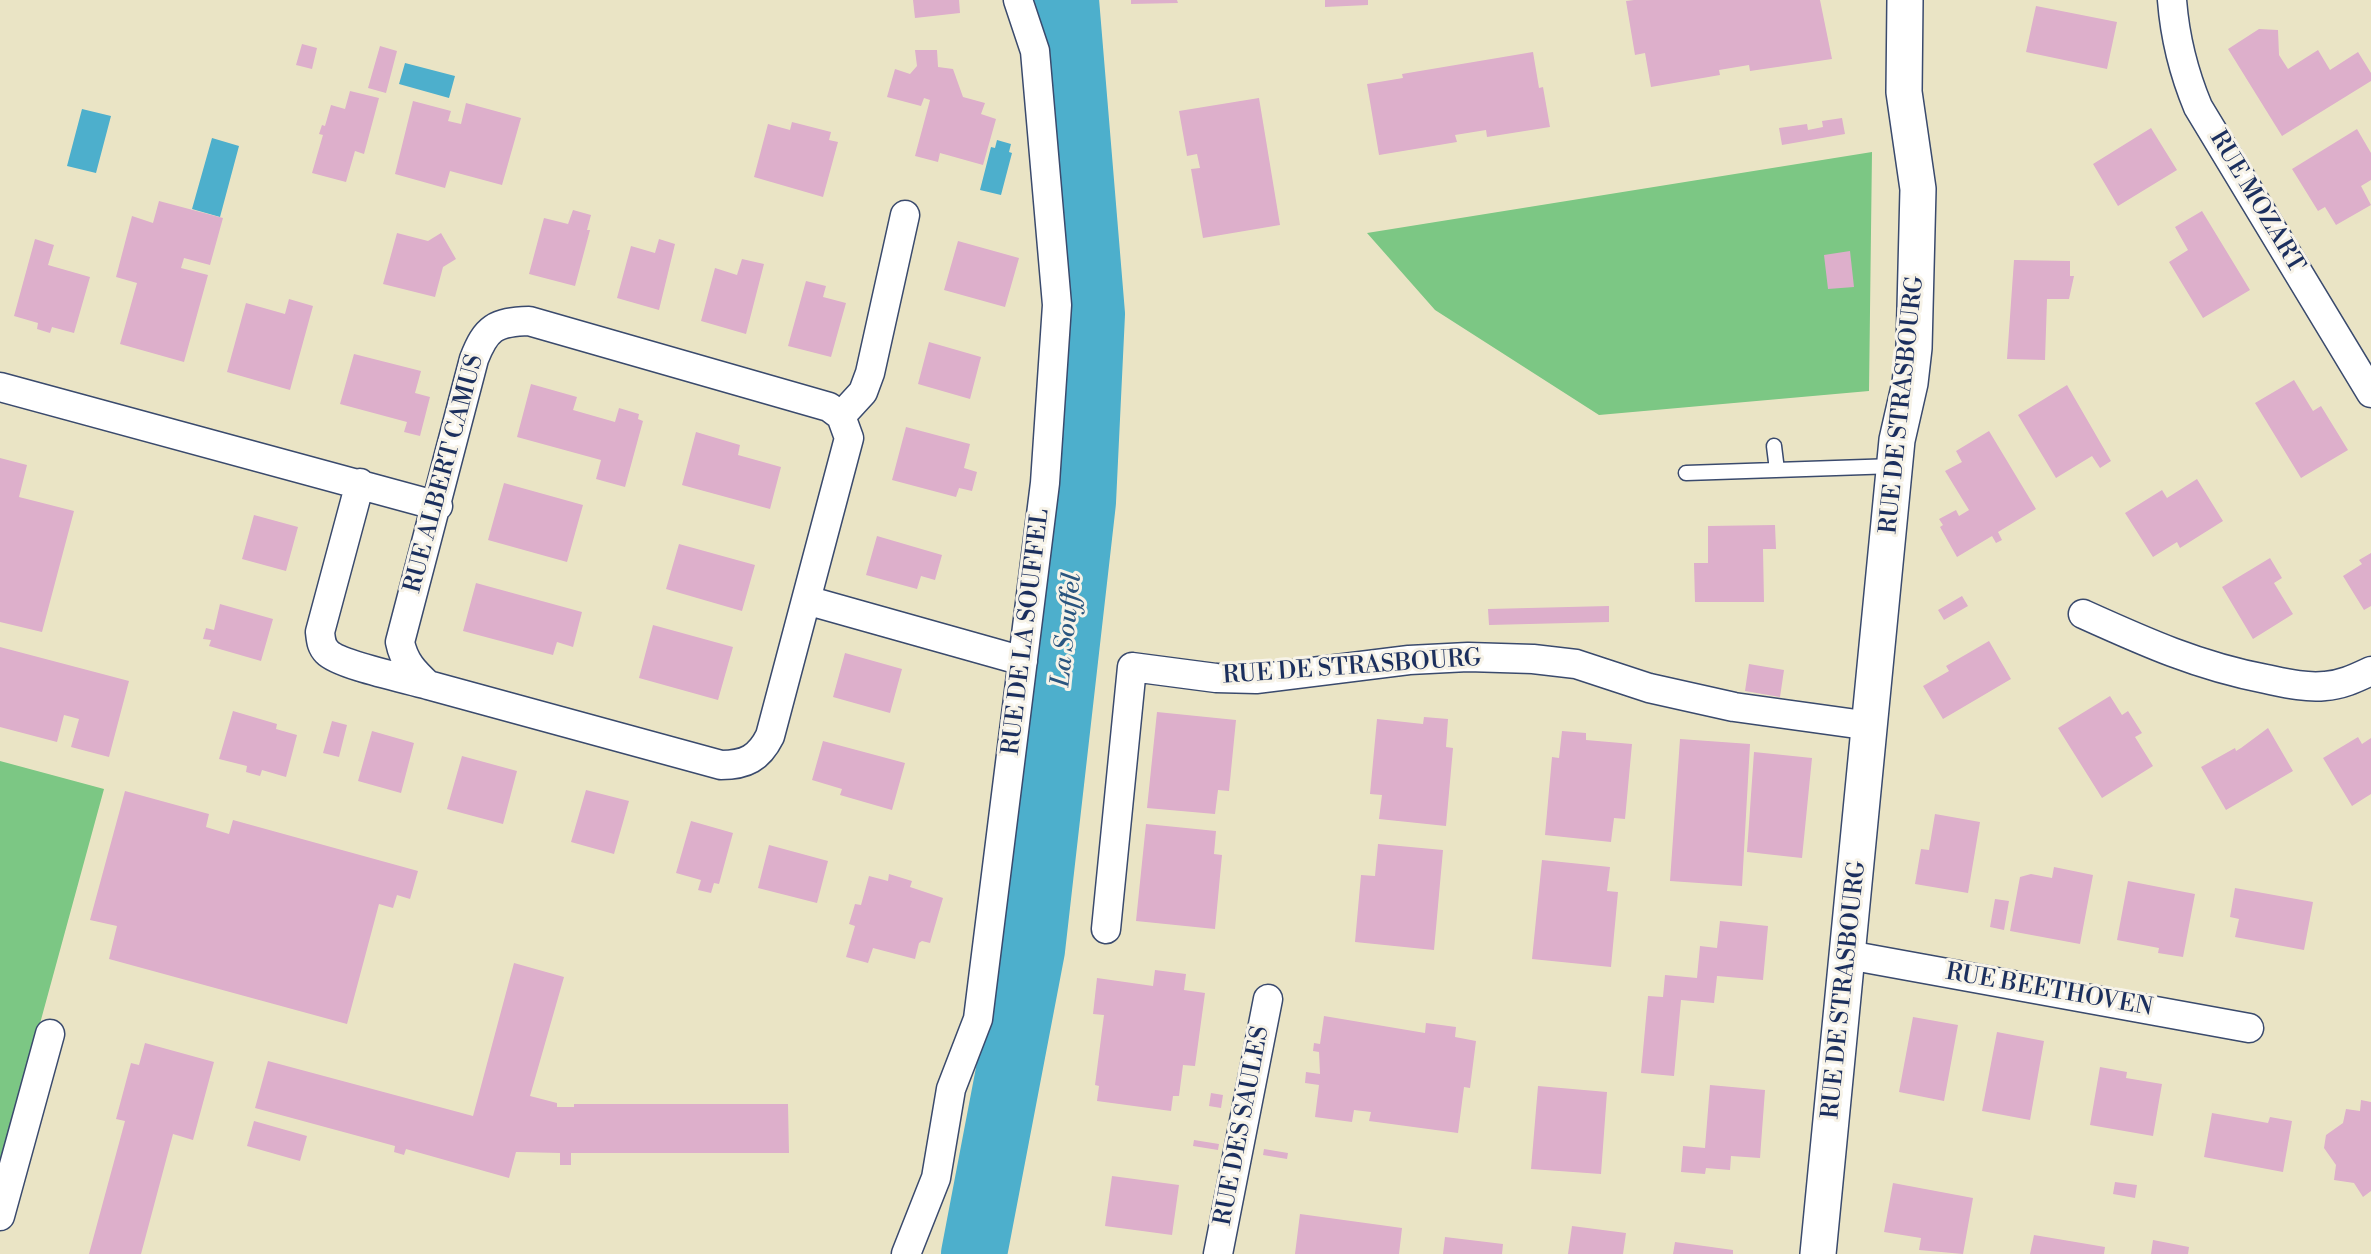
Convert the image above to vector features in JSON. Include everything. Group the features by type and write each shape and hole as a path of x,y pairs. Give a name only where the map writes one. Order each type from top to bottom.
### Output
{"street":[{"name":"RUE DE LA SOUFFEL","path":"906,1254 936,1178 951,1089 978,1019 1045,484 1057,304 1035,51 1018,0"},
{"name":"RUE DE STRASBOURG","path":"1818,1254 1897,440 1910,383 1916,306 1919,189 1904,92 1905,0"},
{"name":"RUE MOZART","path":"2172,0 2175,38 2183,71 2198,107 2371,393"},
{"path":"360,483 320,632 321,643 328,654 428,685 721,765 738,765 758,755 771,736 846,454 849,438 841,416 863,392 870,373 905,215"},
{"name":"RUE ALBERT CAMUS","path":"428,685 412,670 403,656 400,642 438,506 474,359 480,342 500,324 529,321 815,402 841,416"},
{"path":"0,387 438,506"},
{"path":"806,600 1023,661"},
{"path":"2083,614 2197,663 2295,685 2325,686 2348,681 2371,671"},
{"name":"RUE DE STRASBOURG","path":"1106,929 1132,667 1216,678 1256,679 1409,660 1468,657 1532,659 1576,664 1648,688 1734,707 1871,726"},
{"name":"RUE BEETHOVEN","path":"1848,955 2249,1028"},
{"name":"RUE DES SAULES","path":"1218,1254 1268,999"},
{"path":"0,1216 50,1034"}],"lane":[{"path":"1774,446 1777,470"},
{"path":"1686,473 1895,466"}],"green space":[{"path":"1872,152 1869,391 1599,415 1435,310 1367,233"},
{"path":"0,761 104,789 0,1170"}],"water":[{"path":"405,63 455,76 449,98 399,84"},
{"path":"82,109 111,116 96,173 67,166"},
{"path":"212,138 239,146 220,217 192,209"},
{"path":"997,140 1011,144 1009,152 1012,153 1001,195 980,190 991,147 995,148"}],"building":[{"path":"913,0 959,0 960,13 915,18"},
{"path":"1131,0 1177,0 1178,3 1131,4"},
{"path":"1325,0 1368,0 1368,5 1325,7"},
{"path":"1820,0 1832,59 1750,71 1749,65 1719,70 1720,75 1651,87 1645,53 1635,55 1626,1"},
{"path":"2036,6 2117,22 2107,69 2026,52"},
{"path":"2259,29 2278,30 2279,55 2288,69 2318,50 2330,70 2358,52 2371,73 2371,81 2282,136 2228,49"},
{"path":"302,44 317,48 312,69 296,65"},
{"path":"380,46 397,51 386,93 368,88"},
{"path":"915,50 937,50 938,67 953,69 963,97 985,103 981,114 996,119 983,165 940,153 938,162 915,156 930,100 924,98 921,106 887,97 895,69 910,74 917,66"},
{"path":"1533,52 1539,88 1543,87 1550,127 1487,137 1486,130 1455,135 1457,142 1379,155 1367,84 1403,78 1402,74"},
{"path":"350,91 379,98 364,154 355,151 346,182 312,173 323,135 319,134 322,125 325,126 331,105 345,109"},
{"path":"1259,98 1280,225 1203,238 1191,169 1200,168 1197,154 1187,156 1179,111"},
{"path":"413,101 451,111 448,121 461,124 466,103 521,118 502,185 450,171 445,188 395,174"},
{"path":"1842,118 1845,134 1782,145 1779,128 1807,124 1808,130 1823,127 1822,121"},
{"path":"792,122 831,132 829,140 838,142 823,197 754,177 768,124 790,130"},
{"path":"2151,128 2177,170 2118,206 2093,164"},
{"path":"2357,129 2371,153 2371,180 2361,186 2371,205 2336,225 2325,207 2318,211 2292,169"},
{"path":"159,201 223,218 210,265 184,258 181,268 208,275 184,362 120,344 137,283 116,277 132,216 153,223"},
{"path":"573,210 591,215 587,230 590,230 575,286 529,274 544,218 568,224"},
{"path":"2202,211 2250,290 2203,318 2169,262 2188,250 2175,227"},
{"path":"397,233 428,241 441,233 456,259 443,267 435,297 383,284"},
{"path":"35,239 54,245 48,265 90,277 74,333 52,327 50,333 37,329 38,323 14,316"},
{"path":"659,239 675,244 659,310 617,298 631,246 655,253"},
{"path":"958,241 1019,258 1005,307 944,290"},
{"path":"1850,251 1854,287 1828,289 1824,255"},
{"path":"742,259 764,264 746,334 701,321 715,268 737,275"},
{"path":"2014,260 2070,261 2070,276 2074,276 2069,299 2047,299 2045,360 2007,359"},
{"path":"806,281 826,286 823,297 846,303 831,357 788,346"},
{"path":"289,299 313,306 290,390 227,372 246,303 285,314"},
{"path":"929,342 981,357 970,399 918,384"},
{"path":"354,354 421,371 415,393 430,397 420,436 404,432 407,422 340,404"},
{"path":"2294,380 2313,411 2321,406 2348,450 2301,478 2255,403"},
{"path":"531,384 577,397 573,410 615,422 619,408 639,414 638,419 643,421 625,487 596,479 601,460 517,437"},
{"path":"2067,385 2111,461 2100,468 2092,456 2056,478 2018,415"},
{"path":"906,427 970,444 964,468 977,472 972,491 959,488 956,497 892,480"},
{"path":"1989,431 2036,509 1998,532 2002,540 1996,543 1992,536 1957,557 1940,527 1943,525 1939,519 1956,510 1959,516 1969,510 1945,471 1962,462 1956,451"},
{"path":"696,432 740,445 738,455 781,467 770,509 682,485"},
{"path":"0,458 27,465 19,497 74,511 42,632 0,622"},
{"path":"2197,479 2223,521 2180,548 2177,542 2153,557 2125,513 2162,490 2167,498"},
{"path":"504,483 583,505 567,562 488,540"},
{"path":"254,515 298,527 286,571 242,559"},
{"path":"1775,525 1776,549 1763,549 1764,602 1695,602 1694,563 1708,563 1708,526"},
{"path":"877,536 942,555 935,580 921,576 917,589 866,575"},
{"path":"679,544 755,565 742,611 666,589"},
{"path":"2371,553 2371,606 2364,610 2343,576 2362,564 2359,560"},
{"path":"2270,558 2282,578 2274,583 2293,614 2253,639 2222,587"},
{"path":"476,583 582,612 573,647 557,642 553,655 463,631"},
{"path":"1962,596 1968,606 1944,620 1938,610"},
{"path":"220,604 273,619 261,661 209,646 211,640 203,639 206,628 214,630"},
{"path":"1609,606 1609,622 1489,625 1488,609"},
{"path":"653,625 733,647 718,700 639,678"},
{"path":"1989,641 2011,679 1943,719 1923,686 1949,671 1946,666"},
{"path":"0,647 129,681 109,757 71,747 79,719 64,715 57,742 0,727"},
{"path":"845,653 902,669 890,713 833,697"},
{"path":"1749,664 1784,670 1780,697 1745,691"},
{"path":"2110,696 2122,715 2128,711 2142,733 2135,737 2153,766 2102,798 2058,728"},
{"path":"233,711 277,724 276,729 297,735 286,777 262,770 260,776 246,772 247,766 219,759"},
{"path":"1157,712 1236,720 1229,791 1218,790 1215,814 1147,808"},
{"path":"1424,717 1448,719 1446,747 1453,748 1446,826 1379,819 1382,795 1370,794 1377,719 1423,724"},
{"path":"332,721 347,725 339,757 323,753"},
{"path":"2268,728 2293,771 2226,810 2201,767 2235,748 2236,751"},
{"path":"372,731 414,743 401,793 358,781"},
{"path":"1562,731 1586,733 1586,740 1632,744 1625,819 1614,818 1611,842 1545,835 1552,757 1559,758"},
{"path":"2358,737 2362,744 2371,738 2371,794 2352,806 2323,758"},
{"path":"1680,739 1750,744 1742,886 1670,881"},
{"path":"823,741 905,763 892,810 840,795 842,789 812,780"},
{"path":"1754,752 1812,758 1802,858 1747,852"},
{"path":"462,756 517,771 503,824 447,809"},
{"path":"586,790 629,801 614,854 571,842"},
{"path":"125,791 209,814 206,827 229,834 233,820 418,871 410,899 397,895 393,908 379,904 347,1024 109,959 117,926 90,920"},
{"path":"1935,814 1980,822 1968,893 1915,884 1921,849 1929,850"},
{"path":"691,821 733,833 719,884 714,883 711,893 698,890 701,880 676,873"},
{"path":"1146,824 1216,831 1214,854 1222,855 1215,929 1136,921"},
{"path":"1378,844 1443,850 1434,950 1355,942 1361,875 1375,876"},
{"path":"769,845 828,861 817,903 758,888"},
{"path":"1542,860 1610,867 1607,891 1618,892 1611,967 1532,959"},
{"path":"2054,867 2093,875 2080,944 2010,931 2020,877 2031,874 2052,878"},
{"path":"889,874 912,881 910,887 943,898 930,943 919,943 915,959 873,948 868,963 846,957 855,926 849,924 855,904 861,905 869,876 888,881"},
{"path":"2128,881 2195,894 2183,957 2158,953 2159,948 2117,940"},
{"path":"2235,888 2313,902 2304,950 2235,937 2239,919 2230,917"},
{"path":"1995,899 2009,901 2004,930 1990,927"},
{"path":"1720,921 1768,926 1763,980 1717,976 1714,1003 1681,1000 1674,1076 1641,1073 1648,996 1663,997 1665,975 1697,978 1700,946 1717,948"},
{"path":"514,963 564,977 530,1096 557,1103 557,1107 574,1107 574,1104 788,1104 789,1153 571,1153 571,1165 560,1165 560,1153 516,1152 509,1178 406,1149 404,1155 394,1152 395,1146 255,1108 268,1061 473,1116"},
{"path":"1155,970 1186,974 1184,990 1205,993 1195,1066 1183,1065 1179,1096 1173,1096 1171,1111 1097,1101 1099,1086 1095,1085 1104,1015 1093,1014 1097,978 1153,986"},
{"path":"1324,1016 1425,1033 1426,1023 1456,1027 1455,1037 1476,1041 1470,1088 1464,1087 1458,1133 1369,1121 1371,1112 1354,1110 1352,1122 1315,1117 1319,1085 1305,1083 1306,1072 1320,1074 1319,1052 1313,1051 1314,1043 1320,1044"},
{"path":"1913,1017 1958,1025 1944,1101 1899,1092"},
{"path":"1997,1032 2044,1041 2030,1120 1982,1111"},
{"path":"145,1043 214,1062 193,1140 173,1134 141,1254 89,1254 125,1121 116,1119 131,1063 139,1065"},
{"path":"2100,1067 2127,1072 2126,1078 2162,1084 2153,1136 2090,1125"},
{"path":"1710,1085 1765,1090 1760,1158 1731,1156 1730,1170 1706,1168 1705,1174 1681,1172 1683,1146 1705,1148"},
{"path":"1538,1086 1607,1092 1601,1174 1531,1169"},
{"path":"1211,1093 1223,1095 1221,1108 1209,1106"},
{"path":"2361,1100 2371,1102 2371,1191 2363,1197 2354,1183 2334,1180 2336,1165 2324,1148 2326,1135 2343,1123 2346,1109 2360,1111"},
{"path":"2212,1113 2268,1123 2270,1117 2292,1121 2283,1172 2204,1157"},
{"path":"254,1121 307,1136 300,1161 247,1146"},
{"path":"1194,1140 1219,1144 1218,1150 1193,1146"},
{"path":"1264,1149 1288,1153 1287,1159 1263,1155"},
{"path":"1112,1176 1179,1185 1172,1235 1105,1226"},
{"path":"2115,1182 2137,1185 2135,1198 2113,1194"},
{"path":"1893,1183 1973,1198 1963,1254 1919,1250 1921,1238 1884,1232"},
{"path":"1300,1214 1402,1228 1399,1254 1295,1254"},
{"path":"1572,1226 1626,1233 1623,1254 1568,1254"},
{"path":"2034,1235 2105,1247 2104,1254 2030,1254"},
{"path":"1445,1237 1503,1244 1502,1254 1443,1254"},
{"path":"2153,1240 2189,1247 2188,1254 2151,1254"},
{"path":"1675,1242 1733,1250 1733,1254 1673,1254"}],"waterway":[{"name":"La Souffel","path":"974,1254 1032,950 1083,502 1092,314 1066,0"}]}
